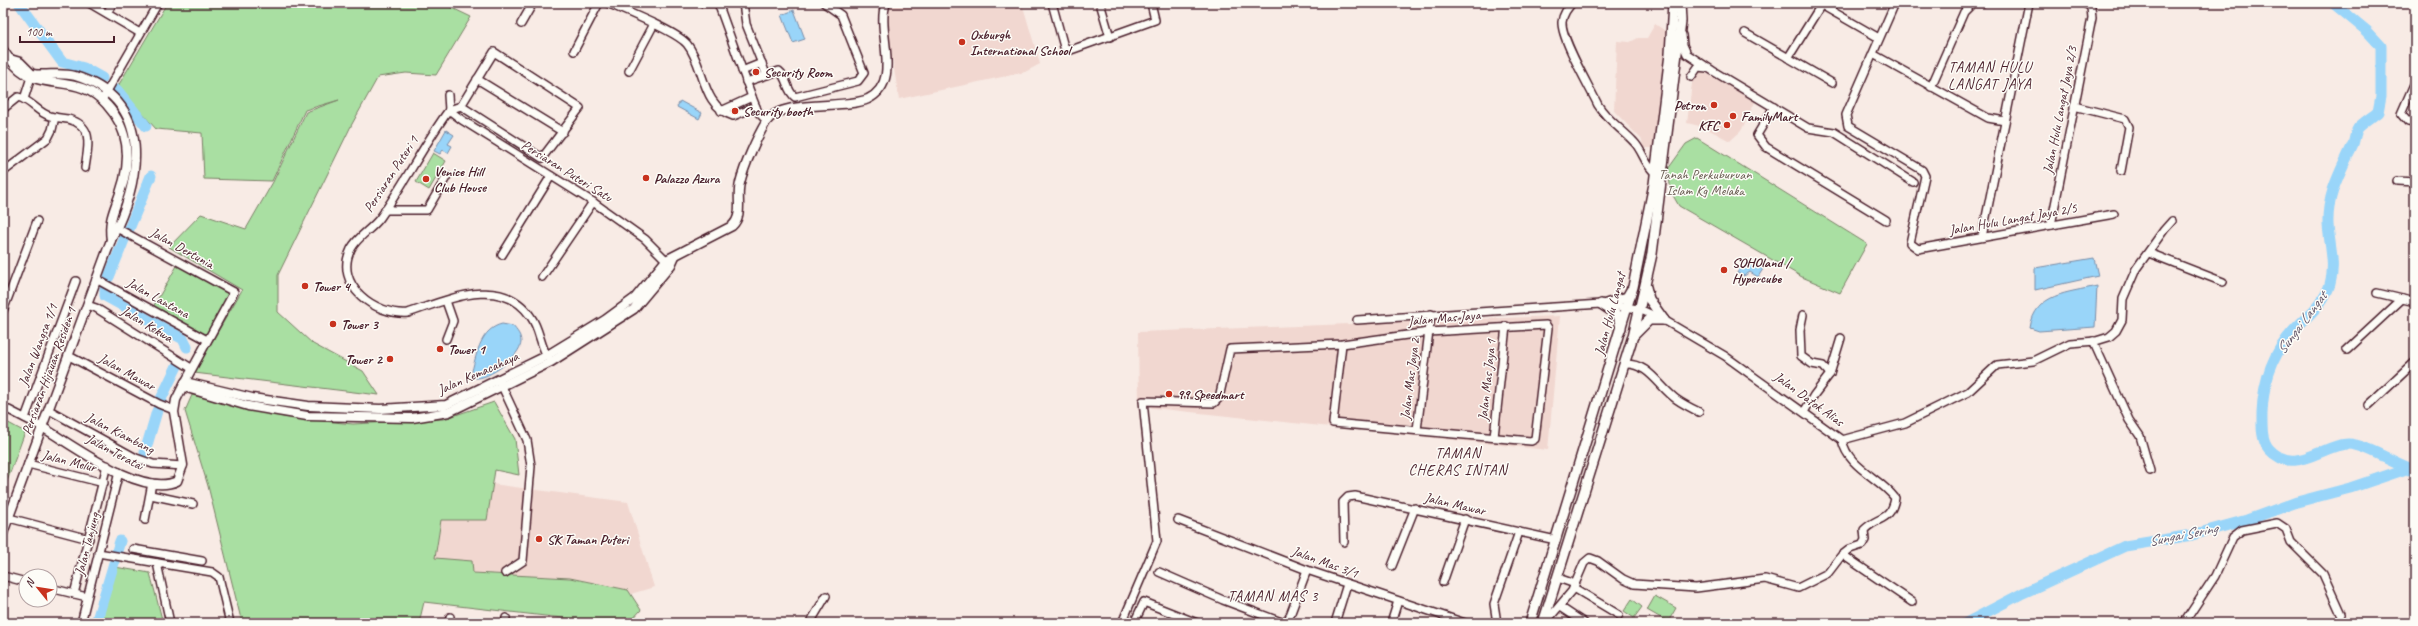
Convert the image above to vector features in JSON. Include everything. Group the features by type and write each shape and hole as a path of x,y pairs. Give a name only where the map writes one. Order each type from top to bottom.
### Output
{"main road":[{"name":"Jalan Hulu Langat","path":"1530,623 1621,331 1633,287 1655,173 1669,62 1673,3"},
{"name":"Jalan Hulu Langat","path":"1544,623 1633,336 1652,254 1681,21 1680,3"},
{"path":"1645,285 1649,299 1664,320"},
{"path":"1604,304 1627,297 1633,287"},
{"path":"1604,304 1618,315 1621,320 1621,331"},
{"path":"1633,336 1649,320 1664,320"}],"street":[{"path":"90,3 140,32"},
{"path":"107,13 113,3"},
{"path":"102,100 158,3"},
{"path":"520,24 533,3"},
{"path":"574,51 599,3"},
{"path":"608,3 654,24 686,43 713,102 721,111 733,116 756,107"},
{"path":"703,3 717,3 752,98 756,107 767,121 779,113 792,109 858,101 876,94 882,84 886,66 883,22 886,3"},
{"path":"743,3 746,24 766,74"},
{"path":"746,82 766,74 779,71 785,76 791,94 795,97 858,81 862,78 864,73 841,15 824,3"},
{"path":"1052,3 1064,47 1071,50 1156,20 1151,3"},
{"path":"1100,3 1110,37"},
{"path":"1572,3 1566,11 1562,23 1568,43 1598,105 1603,113 1635,143 1646,165 1655,173"},
{"path":"1895,3 1873,54 1988,118 2005,121"},
{"path":"1931,87 1964,12 1973,3 1982,3"},
{"path":"1982,237 2029,3"},
{"name":"Jalan Hulu Langat Jaya 2/3","path":"2051,225 2092,18 2091,7 2084,3"},
{"path":"1788,58 1820,4 1879,38"},
{"path":"1681,21 1683,45 1687,54 1808,128 1834,132 1913,182"},
{"path":"629,71 654,24"},
{"path":"1745,33 1832,83"},
{"path":"3,49 20,71 42,82 66,83 81,86 102,100 118,119 124,133 127,146 127,167 108,225 111,240"},
{"path":"448,95 450,110 461,106 494,52 580,108 545,156 540,157 461,106"},
{"name":"Jalan Hulu Langat Jaya 2/5","path":"1873,54 1846,114 1848,126 1922,170 1925,176 1910,243 1918,249 2114,214"},
{"path":"742,71 762,63"},
{"path":"1691,77 1698,67 1702,66 1713,71"},
{"name":"Persiaran Hijauan Residen 1","path":"3,533 96,279 117,227 136,168 133,130 124,113 107,92 83,79 68,75 31,76"},
{"path":"24,99 31,76"},
{"path":"478,79 563,132"},
{"path":"2411,123 2402,114 2415,82"},
{"path":"3,109 18,97 24,99 49,116 77,122 86,130 90,140 85,168"},
{"path":"721,111 752,98"},
{"path":"2074,106 2125,119 2129,127 2121,171"},
{"path":"1774,107 1757,135 1766,147 1886,220"},
{"name":"Persiaran Puteri Satu","path":"450,110 462,120 593,202 645,239 669,262"},
{"name":"Persiaran Puteri 1","path":"450,110 385,210 351,249 347,263 348,277 352,285 371,303 385,312 397,314 408,313 474,293 496,293 509,298 521,306 532,318 548,359"},
{"path":"3,172 48,138 52,130 55,117"},
{"name":"Jalan Kemacahaya","path":"184,384 248,406 307,416 412,418 450,412 548,359 635,298 675,256 732,226 737,221 740,184 767,121"},
{"path":"127,167 136,168"},
{"path":"385,210 427,210 447,176"},
{"path":"502,255 551,176"},
{"path":"2397,181 2415,182"},
{"path":"542,277 593,202"},
{"path":"3,311 6,293 36,221"},
{"name":"Jalan Datok Alias","path":"1357,320 1431,314 1604,304 1639,309 1664,320 1724,356 1842,440 1905,423 1968,392 1997,365 2033,361 2070,343 2093,341 2109,337 2116,331 2122,320 2123,299 2136,269 2172,221"},
{"name":"Jalan Dertunia","path":"108,225 117,227 234,292 207,340"},
{"path":"2149,253 2223,282"},
{"name":"Jalan Lantana","path":"96,279 207,340"},
{"name":"Jalan Wangsa 1/1","path":"25,418 76,281"},
{"path":"2377,293 2415,302"},
{"path":"2348,350 2402,299"},
{"path":"446,301 453,321 446,339"},
{"name":"Jalan Kekwa","path":"87,305 96,308 191,368"},
{"name":"Jalan Mas Jaya 2","path":"1417,430 1431,314"},
{"path":"1803,315 1800,330 1800,356 1812,364 1823,366 1830,374"},
{"name":"Jalan Mas Jaya","path":"1122,623 1157,541 1143,401 1214,403 1219,398 1227,354 1230,349 1342,344 1429,332 1506,326 1546,325 1548,328 1535,439 1531,441 1494,437"},
{"name":"Jalan Mas Jaya 1","path":"1494,437 1506,326"},
{"path":"1804,412 1814,395 1830,374 1841,338"},
{"path":"183,466 174,410 191,368 207,340"},
{"path":"2093,341 2129,420 2140,436 2150,471"},
{"path":"1342,344 1334,423 1494,437"},
{"name":"Jalan Mawar","path":"69,356 158,404 174,410"},
{"path":"2370,405 2415,362"},
{"path":"1624,364 1641,366 1676,399 1699,412"},
{"name":"Jalan Kemacahaya","path":"184,384 252,398 308,406 380,408 446,405 501,384"},
{"path":"501,384 527,440 531,466 523,561 505,573"},
{"path":"3,407 42,427"},
{"name":"Jalan Kiambang","path":"49,410 136,458 153,464 183,466"},
{"name":"Jalan Teratai","path":"42,427 119,472 152,483 164,485 177,481 183,466"},
{"path":"1544,623 1560,607 1574,586 1584,563 1590,558 1598,561 1623,579 1634,584 1696,588 1764,579 1798,588 1828,573 1850,549 1862,545 1865,540 1864,530 1888,516 1893,508 1895,498 1888,488 1856,465 1845,451 1842,440"},
{"name":"Jalan Melur","path":"28,464 104,483"},
{"path":"74,594 108,465"},
{"name":"Jalan Tanjung","path":"80,623 119,472"},
{"path":"145,520 152,483"},
{"path":"150,495 192,504"},
{"name":"Jalan Mawar","path":"1344,542 1343,502 1348,497 1355,496 1556,540"},
{"path":"1392,566 1415,508"},
{"path":"9,518 89,539"},
{"path":"1443,582 1465,519"},
{"name":"Jalan Mas 3/1","path":"1178,520 1307,570 1448,620 1465,623"},
{"path":"2184,623 2215,576 2233,537 2242,530 2277,523 2282,525 2291,542 2323,574 2340,614"},
{"path":"1497,623 1494,604 1519,532"},
{"path":"133,549 202,561"},
{"path":"98,553 212,572 219,577 230,623"},
{"path":"1843,555 1912,602"},
{"path":"157,563 170,623"},
{"path":"1159,572 1223,600 1284,623 1289,618 1307,570"},
{"path":"3,576 18,580"},
{"path":"1558,578 1574,586 1619,615"},
{"path":"1335,623 1347,584"},
{"path":"58,590 87,597"},
{"path":"810,623 826,596"},
{"path":"1391,623 1398,601"},
{"path":"1134,623 1144,602 1197,623"},
{"path":"1560,607 1584,623"}],"shaded area":[{"name":"Oxburgh International School","path":"893,3 1022,3 1040,64 1025,72 899,99 886,21"},
{"path":"1655,24 1667,32 1653,148 1643,148 1642,140 1614,111 1617,41 1630,42 1638,38 1647,38"},
{"path":"1694,67 1756,100 1741,131 1730,141 1704,127 1687,123"},
{"path":"1560,316 1548,450 1153,408 1139,404 1138,332"},
{"name":"SK Taman Puteri","path":"492,484 628,502 654,587 631,594 628,590 570,578 472,573 435,558 441,520 487,520"}],"green space":[{"path":"167,3 442,3 471,17 436,75 406,73 378,77 352,124 278,275 278,312 313,344 363,371 379,395 194,373 242,290 169,247 201,214 246,229 273,182 306,112 339,100 305,110 272,181 204,179 202,133 156,129 118,86"},
{"name":"Tanah Perkuburuan Islam Kg Melaka","path":"1697,138 1867,244 1840,293 1802,277 1679,206 1671,192 1668,169 1686,144"},
{"path":"433,153 446,161 429,190 416,182"},
{"path":"178,264 231,293 206,337 153,307"},
{"path":"192,395 284,417 353,424 444,419 494,402 515,439 519,475 495,470 487,520 441,520 435,558 472,561 473,573 570,578 628,590 641,610 629,623 570,623 571,619 424,602 419,623 242,623 208,486 185,411"},
{"path":"3,420 25,432 6,484 3,482"},
{"path":"115,567 150,573 163,623 100,623"},
{"path":"1655,596 1676,608 1668,622 1647,610"},
{"path":"1632,599 1642,607 1634,618 1624,611"}],"water":[{"path":"794,10 805,39 793,43 782,15"},
{"path":"680,101 702,113 699,119 677,107"},
{"path":"446,130 454,135 448,144 452,146 448,153 443,150 440,154 434,151"},
{"path":"2094,258 2098,276 2035,290 2035,268"},
{"path":"1749,262 1763,269 1758,277 1750,272 1744,276 1737,273 1743,263"},
{"path":"2097,286 2095,327 2039,331 2030,328 2033,316 2038,308 2046,301 2054,296 2064,293"},
{"path":"502,324 513,326 520,335 520,348 516,354 503,366 481,378 475,378 472,371 481,342 489,331"}],"waterway":[{"path":"19,3 62,62 84,68 102,78"},
{"name":"Sungai Langat","path":"2333,3 2367,31 2381,46 2381,96 2378,112 2358,129 2332,192 2328,213 2332,254 2332,276 2330,284 2324,298 2287,338 2275,358 2264,390 2262,433 2269,449 2279,457 2288,460 2298,460 2338,445 2348,444 2363,447 2415,470"},
{"path":"117,90 146,126"},
{"path":"129,229 151,176"},
{"path":"109,277 126,235"},
{"path":"105,289 105,296 183,339 187,347"},
{"path":"161,399 177,366"},
{"path":"145,452 157,411"},
{"name":"Sungai Sering","path":"1966,623 2023,593 2125,546 2192,535 2247,520 2297,502 2350,488 2409,468"},
{"path":"117,551 120,541"},
{"path":"96,623 114,563"}],"place":[{"name":"Oxburgh International School","path":"962,42"},
{"name":"Security Room","path":"756,72"},
{"name":"Petron","path":"1714,105"},
{"name":"Security booth","path":"735,111"},
{"name":"FamilyMart","path":"1733,116"},
{"name":"KFC","path":"1727,125"},
{"name":"Palazzo Azura","path":"646,178"},
{"name":"Venice Hill Club House","path":"426,179"},
{"name":"SOHOland / Hypercube","path":"1724,270"},
{"name":"Tower 4","path":"305,286"},
{"name":"Tower 3","path":"333,324"},
{"name":"Tower 1","path":"440,349"},
{"name":"Tower 2","path":"390,359"},
{"name":"99 Speedmart","path":"1169,394"},
{"name":"SK Taman Puteri","path":"539,539"}],"district":[{"name":"TAMAN HULU LANGAT JAYA","path":"1990,76"},
{"name":"TAMAN CHERAS INTAN","path":"1458,462"},
{"name":"TAMAN MAS 3","path":"1273,596"}]}
